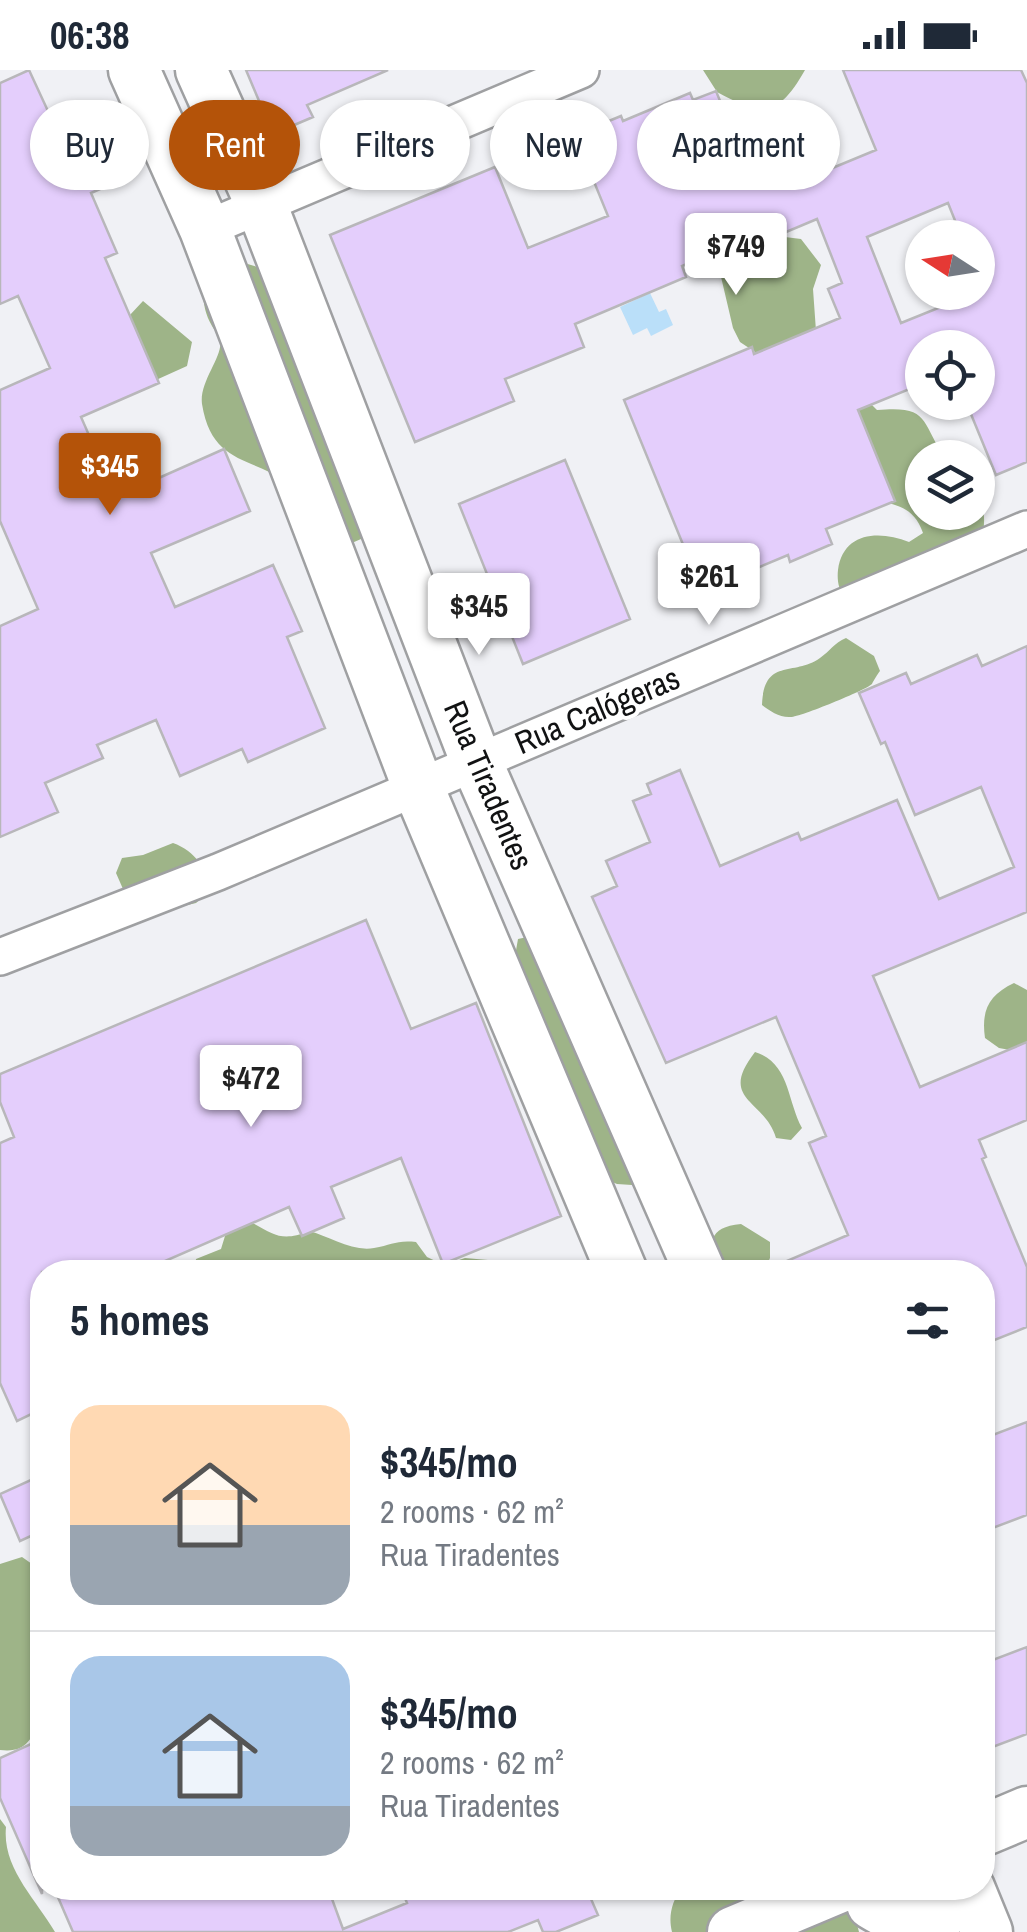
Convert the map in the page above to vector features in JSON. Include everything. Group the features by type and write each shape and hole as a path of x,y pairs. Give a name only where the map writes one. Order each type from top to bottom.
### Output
{"main road":[{"name":"Rua Tiradentes","path":"134,70 205,229 418,788 617,1260"},
{"name":"Rua Tiradentes","path":"202,70 260,204 476,761 679,1260"},
{"path":"995,1826 1027,1812"},
{"path":"733,1932 865,1903 894,1918 927,1922 950,1909 954,1900"},
{"path":"974,1900 988,1932"}],"street":[{"path":"205,229 581,70"},
{"name":"Rua Calógeras","path":"0,958 218,872 1027,530"}],"green space":[{"path":"703,70 805,70 782,100 734,100 717,92"},
{"path":"777,236 801,239 821,265 813,289 816,331 761,356 740,342 733,328 718,264"},
{"path":"241,262 271,271 371,527 361,539 345,546 296,489 224,449 207,424 202,395 220,346 205,307 205,274"},
{"path":"143,301 192,342 187,366 156,380 129,316"},
{"path":"866,399 877,410 905,410 905,420 923,420 935,440 905,440 905,509 876,500 839,431"},
{"path":"921,530 983,530 973,561 953,580 896,600 855,602 843,594 838,570 841,557 855,541 886,536 909,542 923,533"},
{"path":"846,638 874,656 880,671 872,684 791,717 762,705 764,690 774,674 810,664"},
{"path":"173,843 199,862 208,892 196,903 167,910 138,892 123,889 116,873 122,858 143,855"},
{"path":"532,936 640,1171 632,1185 617,1184 586,1171 536,1000 515,956 518,939"},
{"path":"1014,983 1027,990 1027,1053 999,1048 985,1038 984,1019 989,1004"},
{"path":"755,1052 775,1065 786,1084 802,1128 791,1140 776,1138 742,1090 745,1068"},
{"path":"251,1222 279,1236 309,1231 366,1249 416,1242 433,1260 196,1260 221,1249 229,1223"},
{"path":"741,1224 770,1242 769,1260 709,1260 716,1233"},
{"path":"22,1557 30,1563 30,1739 22,1747 9,1750 0,1750 0,1564"},
{"path":"0,1819 6,1827 6,1842 15,1870 30,1900 55,1932 0,1932"},
{"path":"675,1900 749,1900 751,1904 770,1900 830,1900 854,1913 859,1932 672,1932"}],"water":[{"path":"650,293 659,312 666,309 673,325 651,336 647,328 633,335 620,307"}],"building":[{"path":"29,70 43,100 30,100 30,190 98,190 91,193 117,253 105,258 159,383 81,417 116,497 224,449 250,511 151,553 175,607 273,565 302,631 287,637 325,728 248,762 242,749 180,776 156,720 97,745 103,758 45,783 58,812 0,837 0,626 38,609 0,521 0,390 50,368 18,296 0,304 0,83"},
{"path":"246,70 388,70 307,105 313,117 300,123 300,100 259,100"},
{"path":"843,70 1021,70 1027,83 1027,462 996,475 995,440 982,440 973,420 995,420 995,330 905,330 905,391 858,410 895,501 826,529 832,544 790,562 788,555 702,591 624,400 752,347 754,354 840,318 828,289 842,283 817,219 753,246 750,238 682,266 686,277 575,324 584,347 505,379 514,401 415,442 330,235 439,190 470,190 470,177 490,169 490,190 504,190 528,248 608,216 597,190 617,190 617,118 621,116 623,121 637,115 637,190 840,190 840,165 876,150"},
{"path":"716,91 720,100 693,100"},
{"path":"690,93 693,100 673,100"},
{"path":"565,460 630,619 523,664 459,504"},
{"path":"1027,646 1027,912 873,976 920,1087 1027,1042 1027,1120 979,1140 986,1157 982,1159 1027,1267 1027,1327 995,1340 995,1260 789,1260 848,1235 809,1143 826,1136 776,1017 666,1063 592,897 617,886 606,861 650,842 633,801 651,794 647,784 680,770 720,866 798,833 801,840 897,800 939,899 1014,867 981,787 915,815 885,742 881,744 859,693 906,673 911,684 977,655 982,666"},
{"path":"366,920 411,1029 476,1003 561,1216 453,1260 441,1260 401,1158 331,1187 344,1218 302,1236 289,1207 168,1260 30,1260 30,1415 17,1421 0,1383 0,1143 14,1137 0,1102 0,1074"},
{"path":"1027,1422 1027,1515 995,1527 995,1434"},
{"path":"30,1480 30,1536 20,1541 0,1494"},
{"path":"1027,1647 1027,1734 995,1746 995,1659"},
{"path":"30,1744 30,1867 0,1798 0,1758"},
{"path":"59,1900 332,1900 343,1929 407,1903 406,1900 591,1900 598,1915 556,1932 543,1932 538,1920 508,1932 73,1932"}]}
